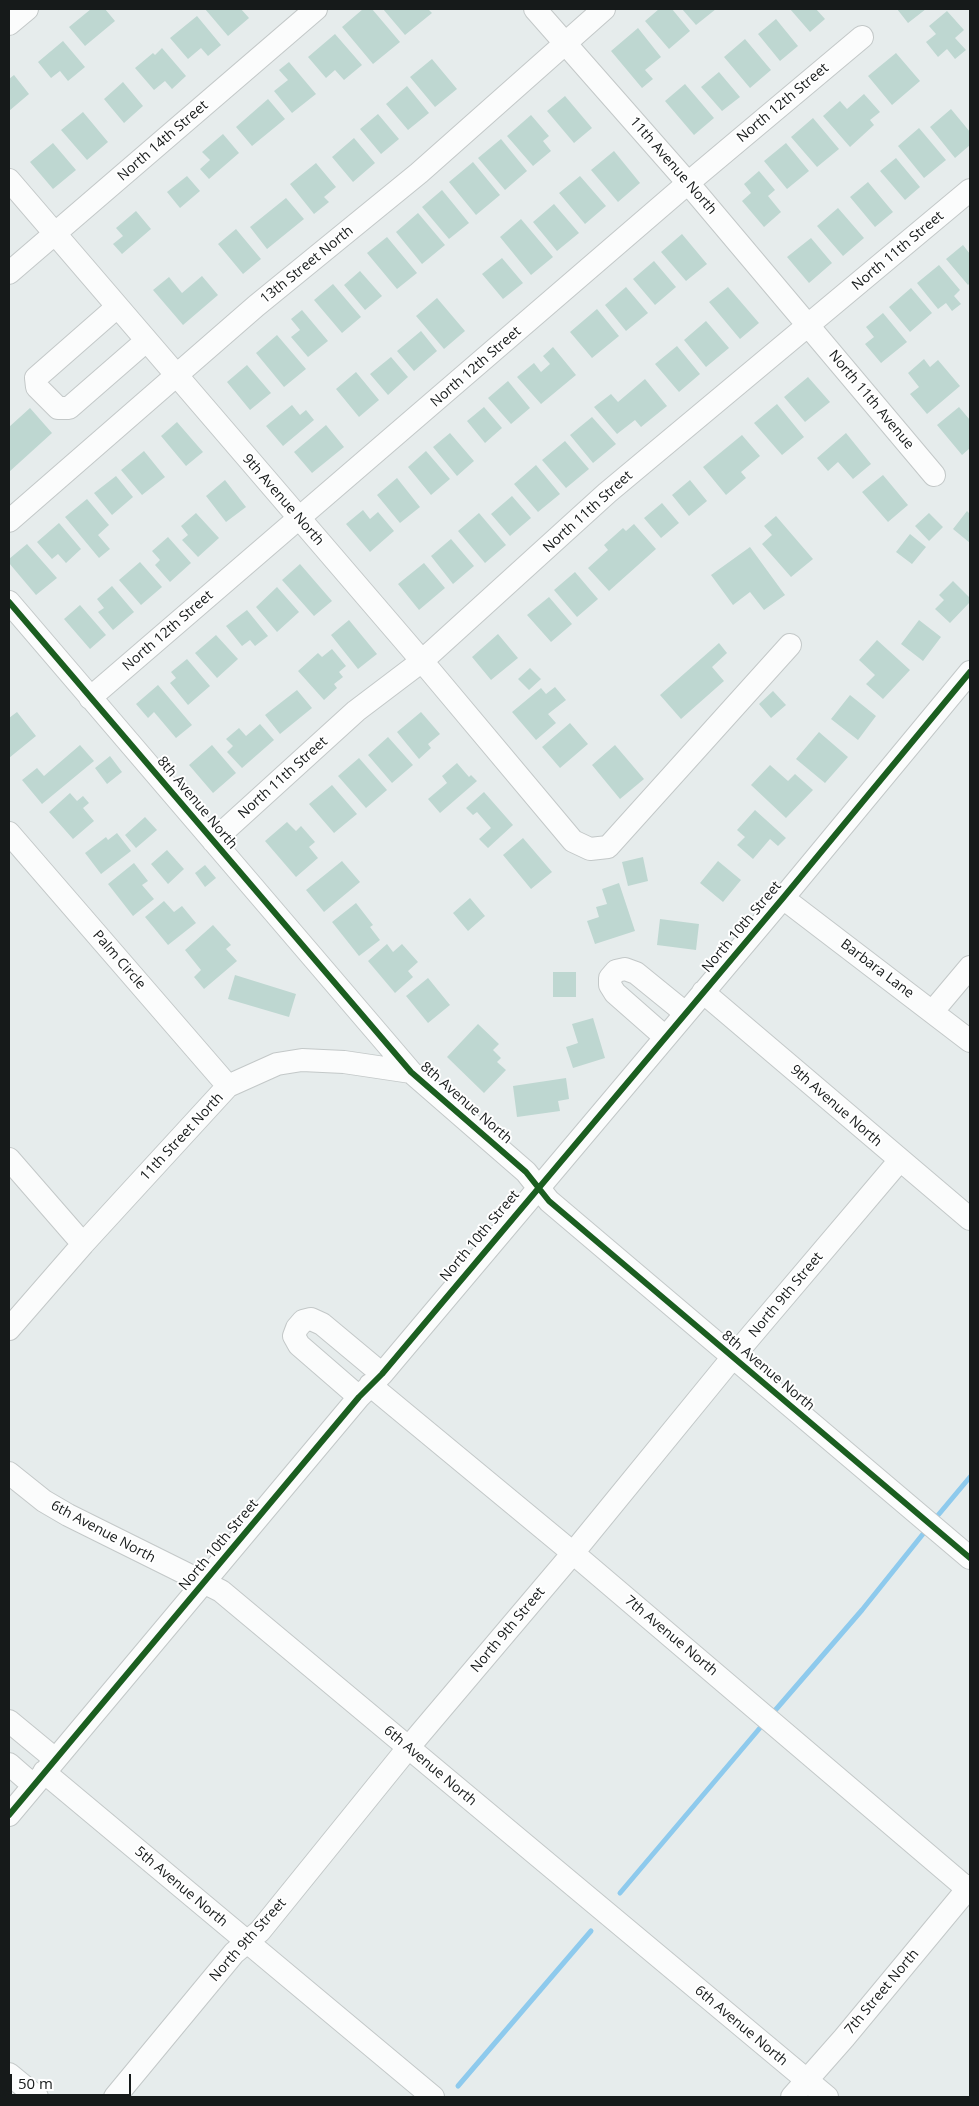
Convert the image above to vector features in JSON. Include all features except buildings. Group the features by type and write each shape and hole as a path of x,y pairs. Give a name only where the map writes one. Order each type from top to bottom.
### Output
{"street":[{"path":"9,24 27,9"},
{"name":"North 14th Street","path":"9,273 316,9"},
{"name":"11th Avenue North","path":"535,9 688,183 808,325"},
{"name":"13th Street North","path":"9,521 256,306 419,173 604,9"},
{"name":"North 12th Street","path":"90,698 688,183 862,38"},
{"name":"9th Avenue North","path":"9,180 54,235 422,661 573,841 590,849 608,847 790,645"},
{"name":"North 11th Street","path":"213,842 356,711 422,661 607,493 970,190"},
{"path":"117,307 36,378 37,386 58,408 69,408 146,341"},
{"name":"North 11th Avenue","path":"808,325 934,475"},
{"name":"8th Avenue North","path":"9,602 412,1072 526,1172 549,1201 970,1558"},
{"name":"North 10th Street","path":"9,1815 684,1012 783,898 970,672"},
{"name":"Palm Circle","path":"9,833 228,1086"},
{"name":"Barbara Lane","path":"783,898 970,1041"},
{"path":"933,1011 970,967"},
{"path":"665,1036 615,993 610,985 610,978 616,971 625,969 636,973 684,1012"},
{"name":"9th Avenue North","path":"703,992 970,1219"},
{"name":"11th Street North","path":"9,1329 83,1244 228,1086 277,1064 302,1060 344,1062 412,1072"},
{"path":"9,1159 83,1244"},
{"name":"North 9th Street","path":"114,2097 234,1953 260,1931 408,1748 573,1553 733,1357 900,1160"},
{"name":"7th Avenue North","path":"370,1385 573,1553 969,1889"},
{"name":"6th Avenue North","path":"9,1473 44,1501 68,1515 222,1591 827,2097"},
{"path":"9,1722 44,1772"},
{"path":"9,1764 44,1772"},
{"name":"5th Avenue North","path":"44,1772 433,2097"},
{"name":"7th Street North","path":"792,2097 969,1889"},
{"path":"9,2074 37,2097"}],"waterway":[{"path":"934,1520 970,1477"},
{"path":"772,1714 862,1610 927,1529"},
{"path":"620,1893 765,1722"},
{"path":"458,2086 591,1931"}],"cycle path":[{"path":"9,602 411,1072 526,1172 549,1201 970,1558"},
{"path":"9,1815 359,1397 382,1374 783,898 970,672"}]}
